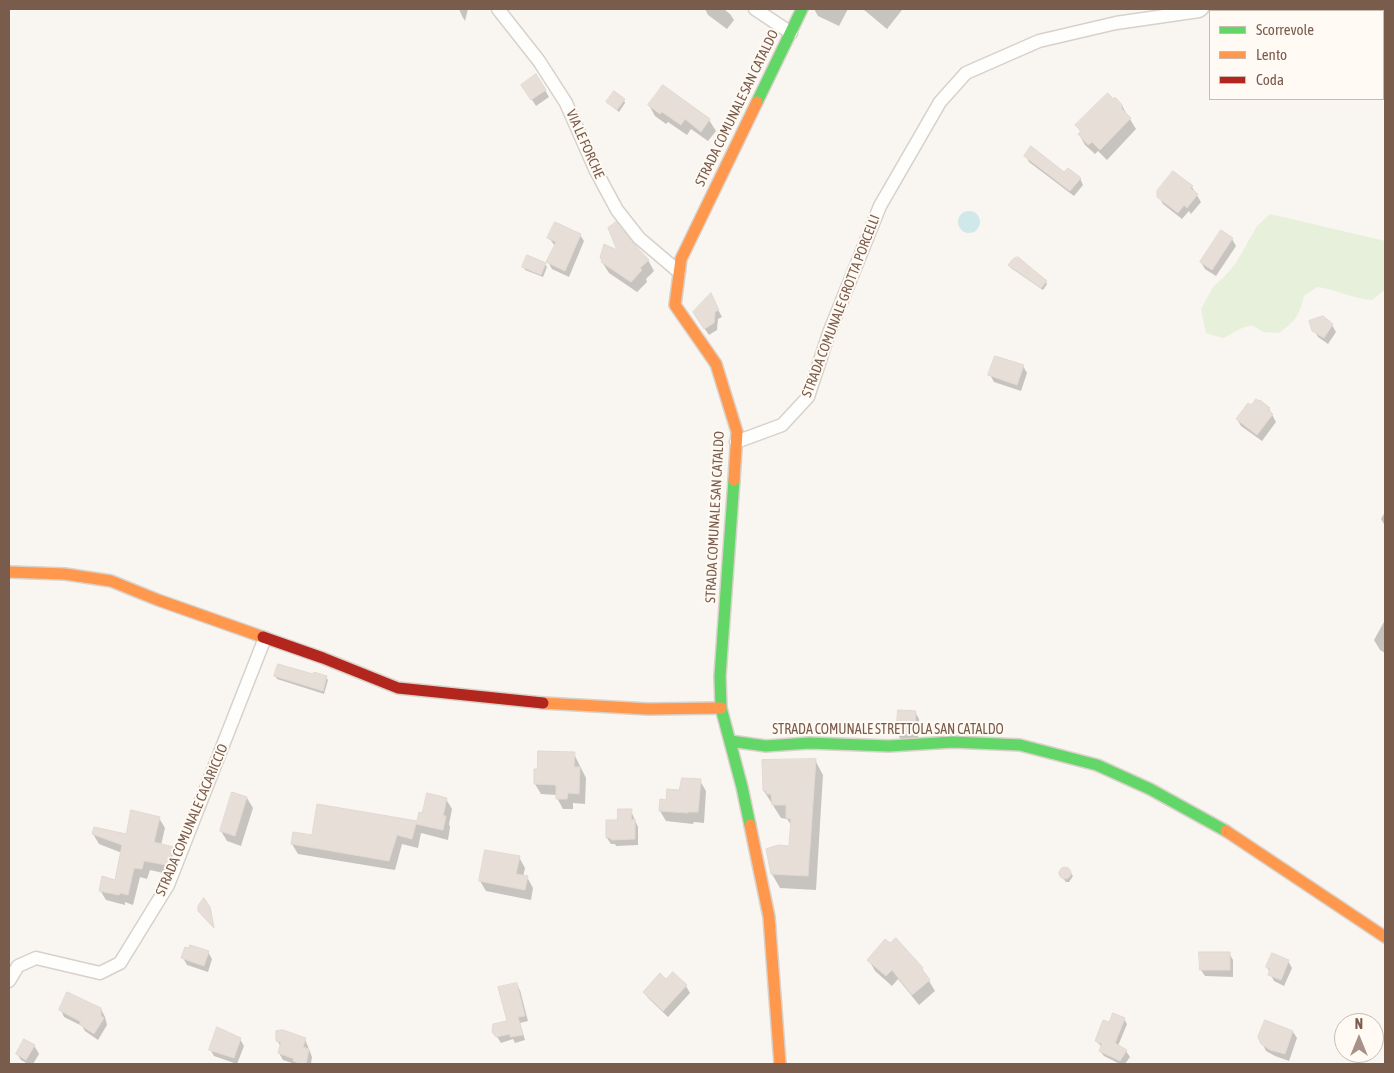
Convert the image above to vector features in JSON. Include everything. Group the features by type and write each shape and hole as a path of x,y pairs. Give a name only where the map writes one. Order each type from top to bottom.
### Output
{"street":[{"name":"VIA LE FORCHE","path":"498,9 539,61 566,103 596,171 617,210 639,238 679,272"},
{"path":"755,9 791,33"},
{"name":"STRADA COMUNALE SAN CATALDO","path":"780,1064 769,917 742,787 721,708 720,676 737,432 716,364 675,305 681,259 802,9"},
{"name":"STRADA COMUNALE GROTTA PORCELLI","path":"736,442 782,425 808,397 829,333 880,206 940,102 966,72 1039,41 1116,23 1202,9"},
{"path":"9,572 65,574 111,581 158,600 323,658 398,688 549,703 648,709 721,708"},
{"name":"STRADA COMUNALE CACARICCIO","path":"9,981 18,966 36,958 100,973 120,963 168,885 265,638"},
{"name":"STRADA COMUNALE STRETTOLA SAN CATALDO","path":"730,741 766,746 809,743 889,746 953,742 1020,745 1097,765 1150,789 1218,826 1385,937"}],"green space":[{"path":"1270,214 1385,241 1385,290 1372,300 1317,287 1304,296 1296,317 1279,333 1263,332 1252,325 1223,338 1206,333 1201,309 1213,287 1236,263 1257,226"}],"water":[{"path":"969,211 979,218 980,222 973,232 969,233 959,226 958,222 965,212"}],"building":[{"path":"536,74 546,90 531,100 521,85"},
{"path":"663,85 710,119 701,132 685,119 681,125 648,105"},
{"path":"614,91 625,99 617,110 606,102"},
{"path":"1108,93 1113,99 1115,97 1123,106 1121,108 1131,118 1100,150 1092,142 1088,145 1078,134 1081,131 1075,125"},
{"path":"1031,146 1064,172 1068,168 1081,178 1070,191 1024,156"},
{"path":"1173,171 1193,186 1190,188 1198,194 1187,208 1184,205 1178,213 1157,197 1157,191"},
{"path":"555,222 581,234 565,271 546,262 556,242 547,238"},
{"path":"616,222 649,260 640,268 642,270 631,282 601,262 600,258 604,244 617,250 608,228"},
{"path":"1221,230 1233,238 1212,270 1200,262"},
{"path":"527,255 546,263 541,275 522,267"},
{"path":"1018,257 1047,281 1041,288 1008,265 1013,259"},
{"path":"711,293 719,310 715,312 714,323 704,329 693,312"},
{"path":"1323,316 1333,324 1324,338 1312,331 1309,321"},
{"path":"995,356 1024,365 1017,385 988,375"},
{"path":"1256,399 1270,408 1268,410 1273,414 1257,435 1236,419 1248,403 1251,405"},
{"path":"278,664 327,676 323,691 274,676"},
{"path":"898,710 916,711 914,734 896,735"},
{"path":"538,751 575,752 574,767 580,767 579,794 568,793 567,799 556,799 556,785 534,784 534,769 537,769"},
{"path":"816,759 808,876 771,874 766,849 778,845 789,846 791,819 786,818 786,805 772,805 771,794 763,791 762,760"},
{"path":"682,778 701,779 698,812 659,811 660,799 666,800 667,789 679,790"},
{"path":"232,792 247,797 235,836 220,831"},
{"path":"427,793 447,798 443,816 446,816 443,830 416,824 412,839 397,835 389,861 291,844 293,832 312,835 317,804 417,821 419,812 422,813"},
{"path":"618,809 632,809 631,820 635,819 635,839 611,840 611,838 606,838 606,820 617,820"},
{"path":"131,810 160,817 154,842 174,847 167,865 144,861 142,869 134,868 128,895 99,891 102,876 115,880 122,845 92,834 94,827 126,834"},
{"path":"485,850 520,856 516,874 528,876 525,890 479,881"},
{"path":"1067,867 1070,868 1070,878 1063,879 1060,878 1059,871 1060,868"},
{"path":"204,898 210,907 214,928 198,911 198,906"},
{"path":"896,938 923,968 930,980 912,995 892,970 886,976 867,960 885,939 890,943"},
{"path":"190,945 209,951 204,966 181,958 185,947 189,948"},
{"path":"1199,952 1230,952 1230,970 1200,970"},
{"path":"1272,953 1289,960 1281,980 1268,975 1270,969 1266,967"},
{"path":"673,972 687,985 663,1011 643,992 660,973 666,979"},
{"path":"517,983 525,1016 518,1017 523,1035 510,1037 510,1034 496,1037 492,1032 493,1024 507,1021 498,987"},
{"path":"67,992 101,1008 101,1016 104,1018 94,1034 79,1024 81,1022 59,1010"},
{"path":"1113,1013 1125,1018 1115,1043 1127,1050 1120,1061 1099,1051 1102,1044 1095,1041 1103,1020 1109,1022"},
{"path":"1265,1020 1293,1031 1285,1054 1270,1050 1261,1044 1258,1037"},
{"path":"217,1027 241,1038 234,1058 209,1050"},
{"path":"283,1030 306,1038 303,1047 309,1049 306,1064 293,1061 294,1059 278,1053 281,1042 276,1041 276,1031"},
{"path":"24,1039 35,1045 26,1060 16,1054"}],"traffic: fast":[{"path":"757,102 802,9"},
{"path":"734,480 720,676 721,708 750,825"},
{"path":"730,741 766,746 809,743 889,746 953,742 1020,745 1097,765 1150,789 1226,831"}],"traffic: slow":[{"path":"734,480 737,432 716,364 675,305 681,259 757,102"},
{"path":"9,572 65,574 111,581 158,600 263,637"},
{"path":"543,703 648,709 721,708"},
{"path":"750,825 769,917 780,1064"},
{"path":"1226,831 1385,937"}],"traffic: jam":[{"path":"263,637 323,658 398,688 543,703"}]}
